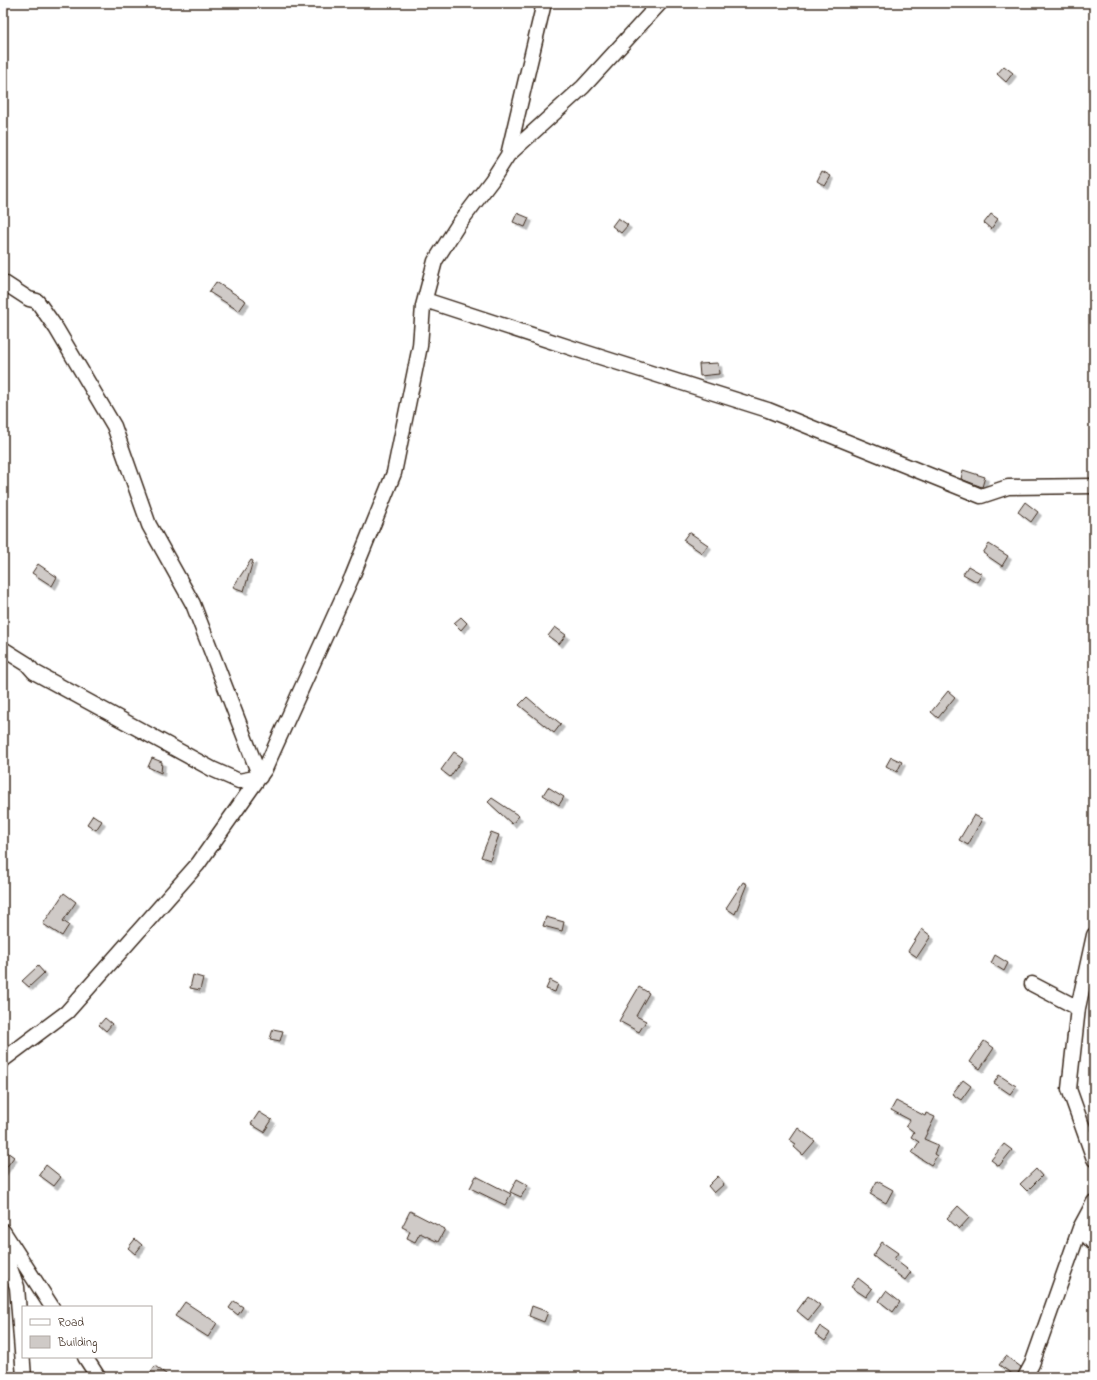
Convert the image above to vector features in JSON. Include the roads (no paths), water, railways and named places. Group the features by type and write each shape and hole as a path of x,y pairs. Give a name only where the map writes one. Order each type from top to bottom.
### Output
{"street":[{"path":"508,155 544,3"},
{"path":"3,1060 72,1007 198,864 266,769 352,577 394,473 420,346 424,300 436,261 458,225 492,180 508,155 583,87 660,3"},
{"path":"3,282 29,299 37,300 56,328 114,426 149,525 193,604 260,777"},
{"path":"424,300 768,410 981,496 1008,487 1094,486"},
{"path":"3,649 27,664 34,672 212,769 239,781 260,777"},
{"path":"1094,935 1078,1008 1069,1089 1094,1159"},
{"path":"1032,984 1078,1008"},
{"path":"1025,1377 1032,1364 1080,1228 1094,1202"},
{"path":"1080,1228 1094,1216"},
{"path":"1080,1228 1094,1224"},
{"path":"1080,1228 1094,1244"},
{"path":"3,1231 51,1306"},
{"path":"3,1249 16,1287 22,1354"},
{"path":"22,1358 24,1377"},
{"path":"86,1358 98,1377"}]}
